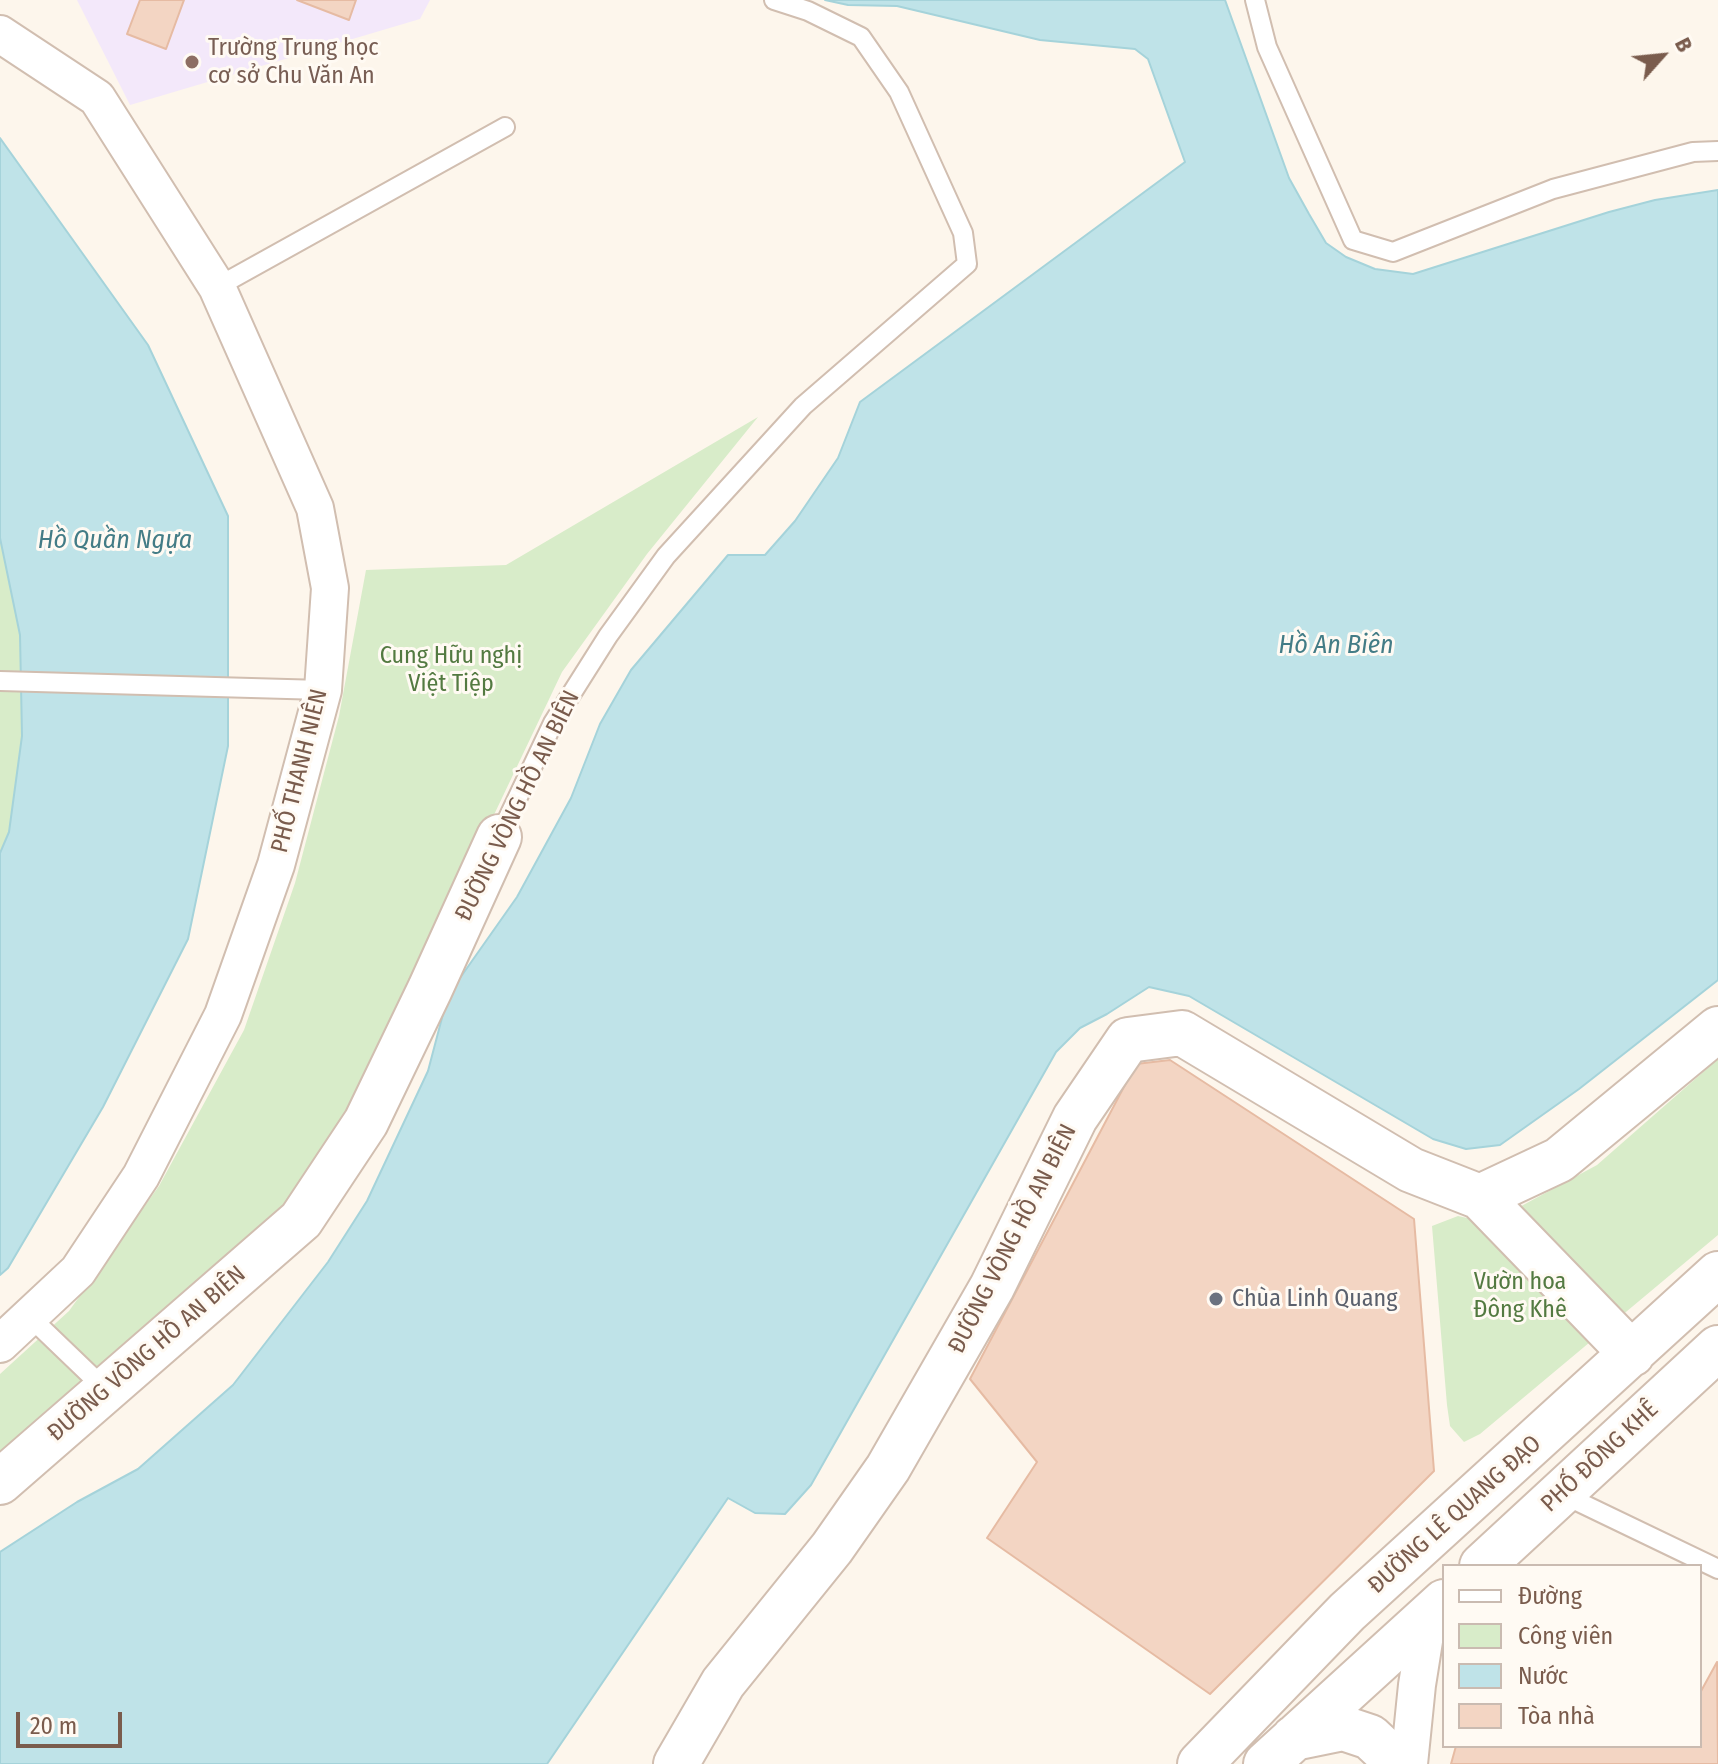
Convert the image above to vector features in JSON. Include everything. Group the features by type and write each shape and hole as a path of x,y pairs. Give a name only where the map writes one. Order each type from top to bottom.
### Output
{"street":[{"name":"PHỐ THANH NIÊN","path":"0,34 97,98 217,287 315,508 330,588 323,690 276,865 223,1015 141,1176 78,1271 0,1344"},
{"name":"ĐƯỜNG VÒNG HỒ AN BIÊN","path":"0,1482 301,1220 366,1122 499,837"},
{"path":"1480,1197 1559,1160 1718,1029"},
{"name":"ĐƯỜNG VÒNG HỒ AN BIÊN","path":"676,1764 723,1683 832,1548 888,1468 992,1287 1075,1118 1128,1040 1182,1033 1411,1170 1480,1197 1632,1354"},
{"name":"ĐƯỜNG LÊ QUANG ĐẠO","path":"1200,1764 1392,1571 1718,1274"},
{"name":"PHỐ ĐÔNG KHÊ","path":"1484,1564 1718,1348"},
{"path":"1392,1571 1436,1609"},
{"path":"1280,1751 1436,1609"},
{"path":"1409,1764 1417,1685 1436,1609"},
{"path":"1280,1751 1343,1728 1370,1737 1386,1752 1392,1764"}],"lane":[{"name":"ĐƯỜNG VÒNG HỒ AN BIÊN","path":"499,837 553,723 608,636 666,556 803,406 967,264 963,233 899,92 861,37 808,11 774,0"},
{"path":"1255,0 1267,47 1353,240 1393,252 1553,189 1693,152 1718,151"},
{"path":"217,287 505,127"},
{"path":"0,681 323,690"},
{"path":"30,1317 107,1391"},
{"path":"1560,1493 1718,1569"}],"shaded area":[{"name":"Trường Trung học cơ sở Chu Văn An","path":"77,0 430,0 420,19 130,105"}],"green space":[{"name":"Cung Hữu nghị Việt Tiệp","path":"758,417 647,554 562,672 301,1220 0,1469 0,1374 69,1311 159,1186 244,1030 295,883 339,716 366,570 506,565"},
{"path":"0,538 20,635 22,736 9,832 0,853"},
{"name":"Vườn hoa Đông Khê","path":"1718,1059 1718,1235 1480,1434 1464,1442 1450,1426 1432,1226 1458,1216 1490,1223 1597,1165"}],"water":[{"name":"Hồ An Biên","path":"825,0 1225,0 1289,178 1309,214 1326,243 1346,257 1375,269 1413,274 1609,212 1655,200 1718,190 1718,980 1579,1089 1500,1145 1466,1149 1433,1139 1189,996 1149,987 1080,1028 1056,1052 811,1485 785,1514 755,1513 728,1498 547,1764 0,1764 0,1552 77,1502 138,1469 233,1385 328,1262 367,1201 428,1071 448,995 517,897 571,798 600,724 631,670 728,555 765,555 795,521 838,458 860,402 1185,162 1148,59 1135,49 1040,40 897,6 848,5"},
{"name":"Hồ Quần Ngựa","path":"0,138 148,345 228,516 228,746 188,939 103,1107 8,1268 0,1275 0,853 9,832 22,736 20,635 0,538"}],"building":[{"path":"140,0 184,0 166,49 127,34"},
{"path":"297,0 356,0 349,20"},
{"name":"Chùa Linh Quang","path":"1170,1060 1414,1219 1434,1471 1210,1694 987,1538 1037,1462 970,1379 1136,1064"},
{"path":"1717,1662 1718,1764 1451,1764 1455,1748 1702,1748 1702,1689"}],"place":[{"name":"Trường Trung học cơ sở Chu Văn An","path":"192,62"},
{"name":"Chùa Linh Quang","path":"1216,1299"}]}
